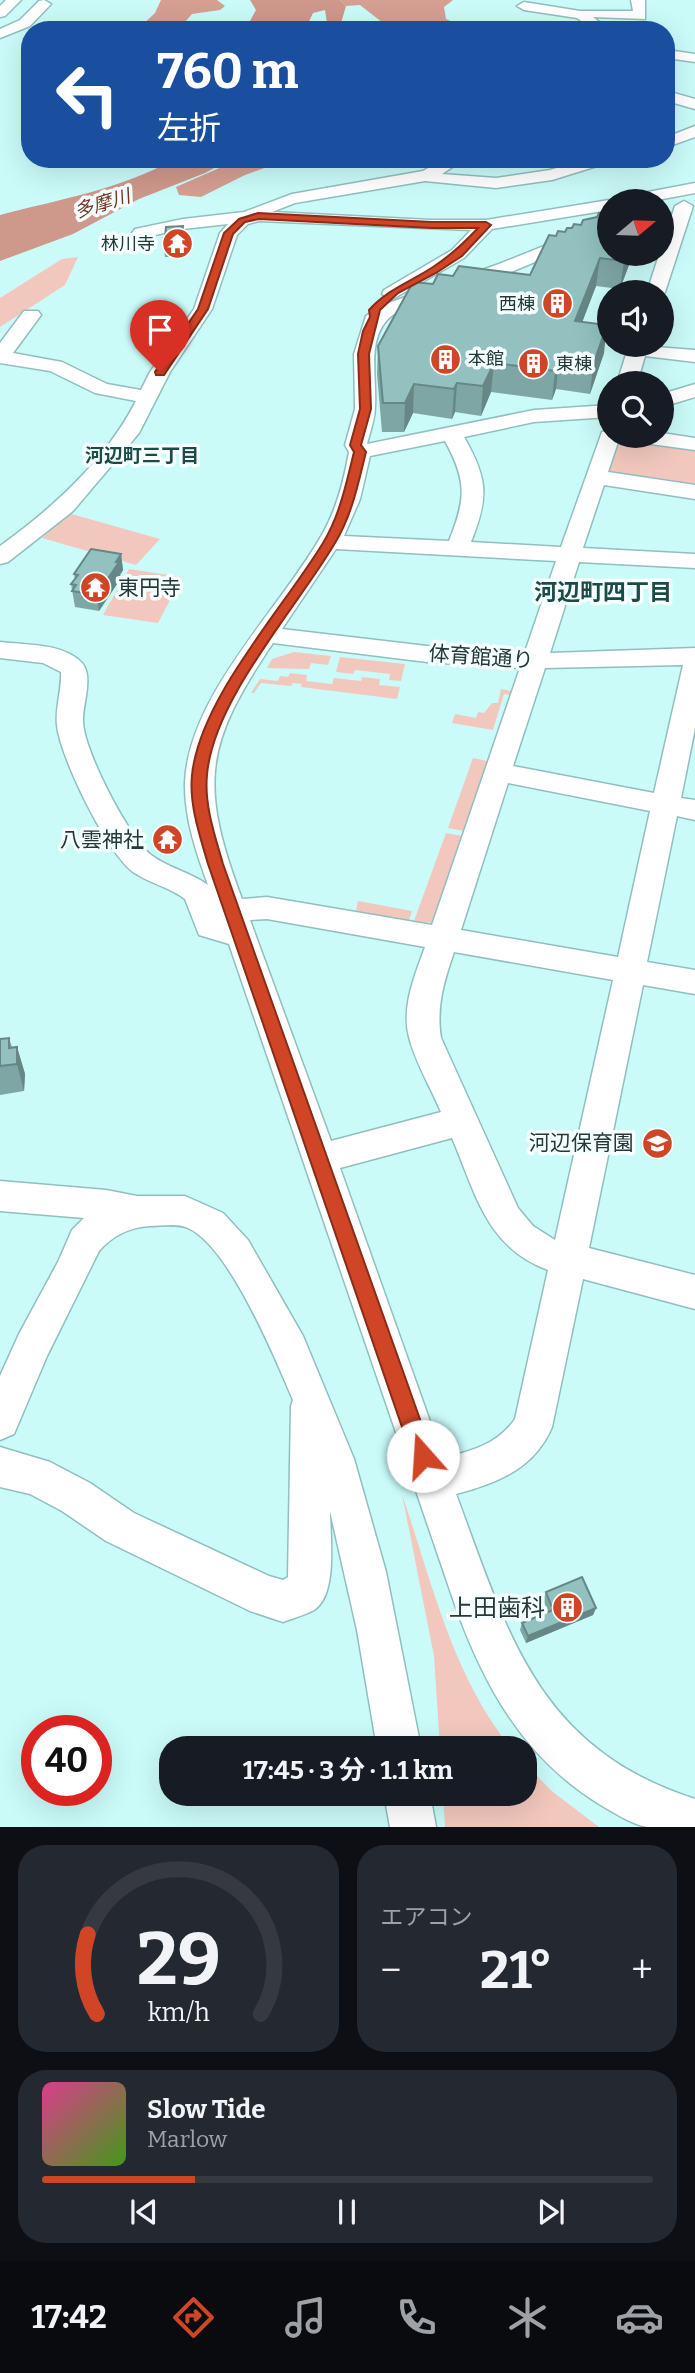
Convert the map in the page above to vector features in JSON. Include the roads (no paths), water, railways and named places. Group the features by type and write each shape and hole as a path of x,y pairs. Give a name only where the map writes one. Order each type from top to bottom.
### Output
{"street":[{"path":"0,13 14,0 44,4 27,21"},
{"path":"523,8 580,15 587,13 640,16 638,2 586,0"},
{"path":"580,15 589,21"},
{"path":"0,34 21,25"},
{"path":"675,55 695,58"},
{"path":"675,98 695,104"},
{"path":"675,137 695,131"},
{"path":"0,557 65,506 120,445 149,397 160,372 203,309 229,233 242,220 292,199 428,175 440,168"},
{"path":"428,175 432,178 496,183 552,175 575,168"},
{"path":"375,317 374,310 394,291 433,271 458,254 490,222 513,208 496,183"},
{"path":"379,184 397,198"},
{"path":"674,192 695,188"},
{"path":"322,218 339,190"},
{"path":"674,238 689,204"},
{"path":"141,233 183,224 250,217 322,218 444,226 597,207"},
{"path":"597,230 505,268 387,310 375,317 368,331 364,354 365,409 356,445 360,452 347,504 330,542 267,634 216,716 202,755 199,779 202,817 236,923 431,1481 485,1629 505,1674 528,1710 555,1742 585,1768 645,1804 695,1822"},
{"path":"674,247 695,248"},
{"path":"31,315 0,357 55,366 102,389 149,397"},
{"path":"674,353 695,356"},
{"path":"674,397 695,390"},
{"path":"360,452 540,415 597,412"},
{"path":"451,433 467,461 476,489 475,502 457,549"},
{"path":"674,441 695,444"},
{"path":"606,448 422,1004 421,1020 425,1038 510,1228 534,1248 569,1260 695,1292"},
{"path":"596,477 695,492"},
{"path":"330,542 695,561"},
{"name":"体育館通り","path":"267,634 422,653 535,662 615,662 695,656"},
{"path":"0,650 62,660 73,669 69,725 75,745 109,816 134,857 149,869 198,893 210,927 220,932 267,908 695,982"},
{"path":"431,1481 495,1463 513,1453 527,1438 537,1414 629,971 680,808 695,666"},
{"path":"498,772 680,808"},
{"path":"319,1159 462,1121"},
{"path":"0,1196 109,1205 136,1211 184,1212 199,1217 215,1229 246,1267 290,1343 334,1452 359,1542 397,1736"},
{"path":"0,1420 32,1346 73,1270 85,1241 97,1228 136,1211"},
{"path":"0,1467 36,1476 120,1527 253,1591 283,1601 301,1594 309,1584 311,1396"},
{"path":"409,1806 413,1827"}],"water":[{"path":"250,0 340,0 346,6 342,21 327,21 325,10 313,13 309,21 250,21 256,10"},
{"name":"多摩川","path":"214,168 139,199 73,234 0,261 0,215 111,186 154,169"}],"place":[{"name":"林川寺","path":"178,244"},
{"name":"西棟","path":"558,304"},
{"name":"本館","path":"445,359"},
{"name":"東棟","path":"533,364"},
{"name":"東円寺","path":"95,588"},
{"name":"八雲神社","path":"167,840"},
{"name":"河辺保育園","path":"657,1143"},
{"name":"上田歯科","path":"568,1608"}],"district":[{"name":"河辺町三丁目","path":"142,455"},
{"name":"河辺町四丁目","path":"603,592"}]}
